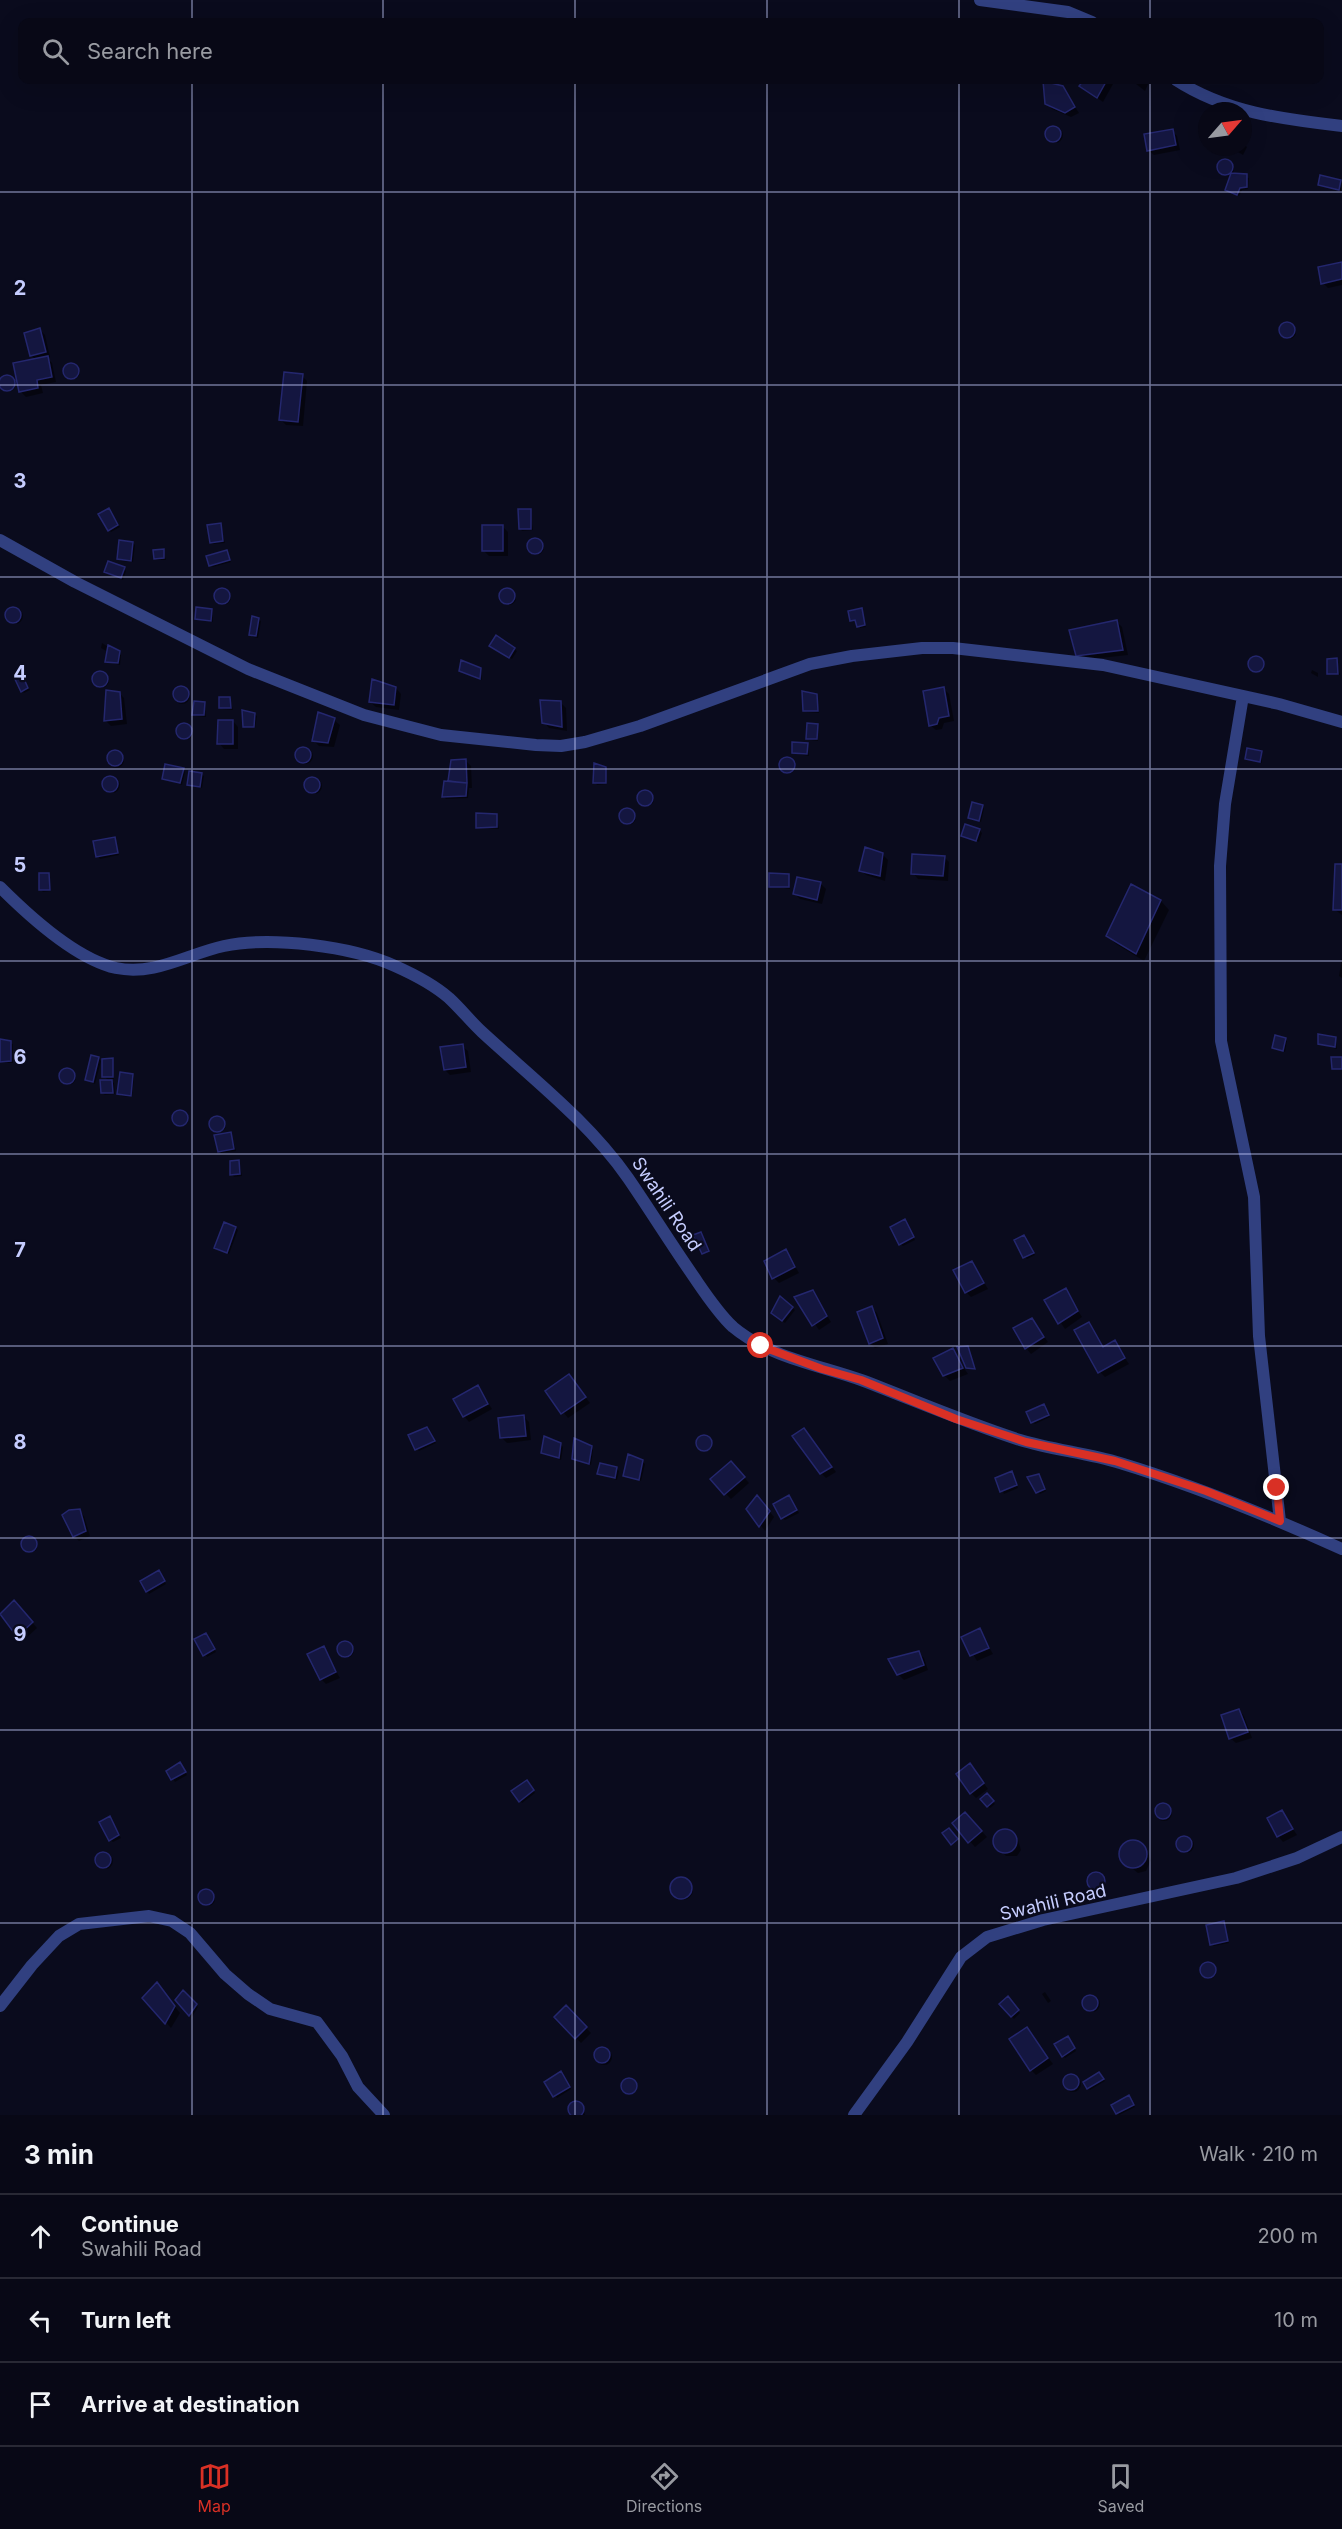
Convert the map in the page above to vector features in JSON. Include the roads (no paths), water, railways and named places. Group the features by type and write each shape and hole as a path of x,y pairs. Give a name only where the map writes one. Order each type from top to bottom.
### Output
{"street":[{"path":"980,0 1068,12 1082,18"},
{"path":"1183,84 1220,104 1277,118 1342,126"},
{"path":"0,540 75,582 249,669 364,715 441,735 561,746 640,726 810,664 875,652 922,648 953,648 1103,665 1243,696 1342,722"},
{"path":"1243,696 1226,804 1220,866 1221,1041 1254,1197 1259,1336 1280,1521"},
{"name":"Swahili Road","path":"0,887 63,941 102,964 120,969 143,970 167,965 228,945 274,942 329,947 391,964 448,996 481,1031 585,1127 626,1175 707,1296 732,1326 761,1346 822,1369 861,1380 956,1419 1026,1442 1115,1461 1206,1491 1342,1549"},
{"name":"Swahili Road","path":"854,2115 907,2042 961,1957 987,1937 1043,1920 1236,1878 1298,1858 1342,1838"},
{"path":"0,2006 59,1936 79,1924 149,1916 172,1921 190,1933 225,1974 248,1994 270,2009 317,2022 342,2056 358,2086 384,2115"}]}
